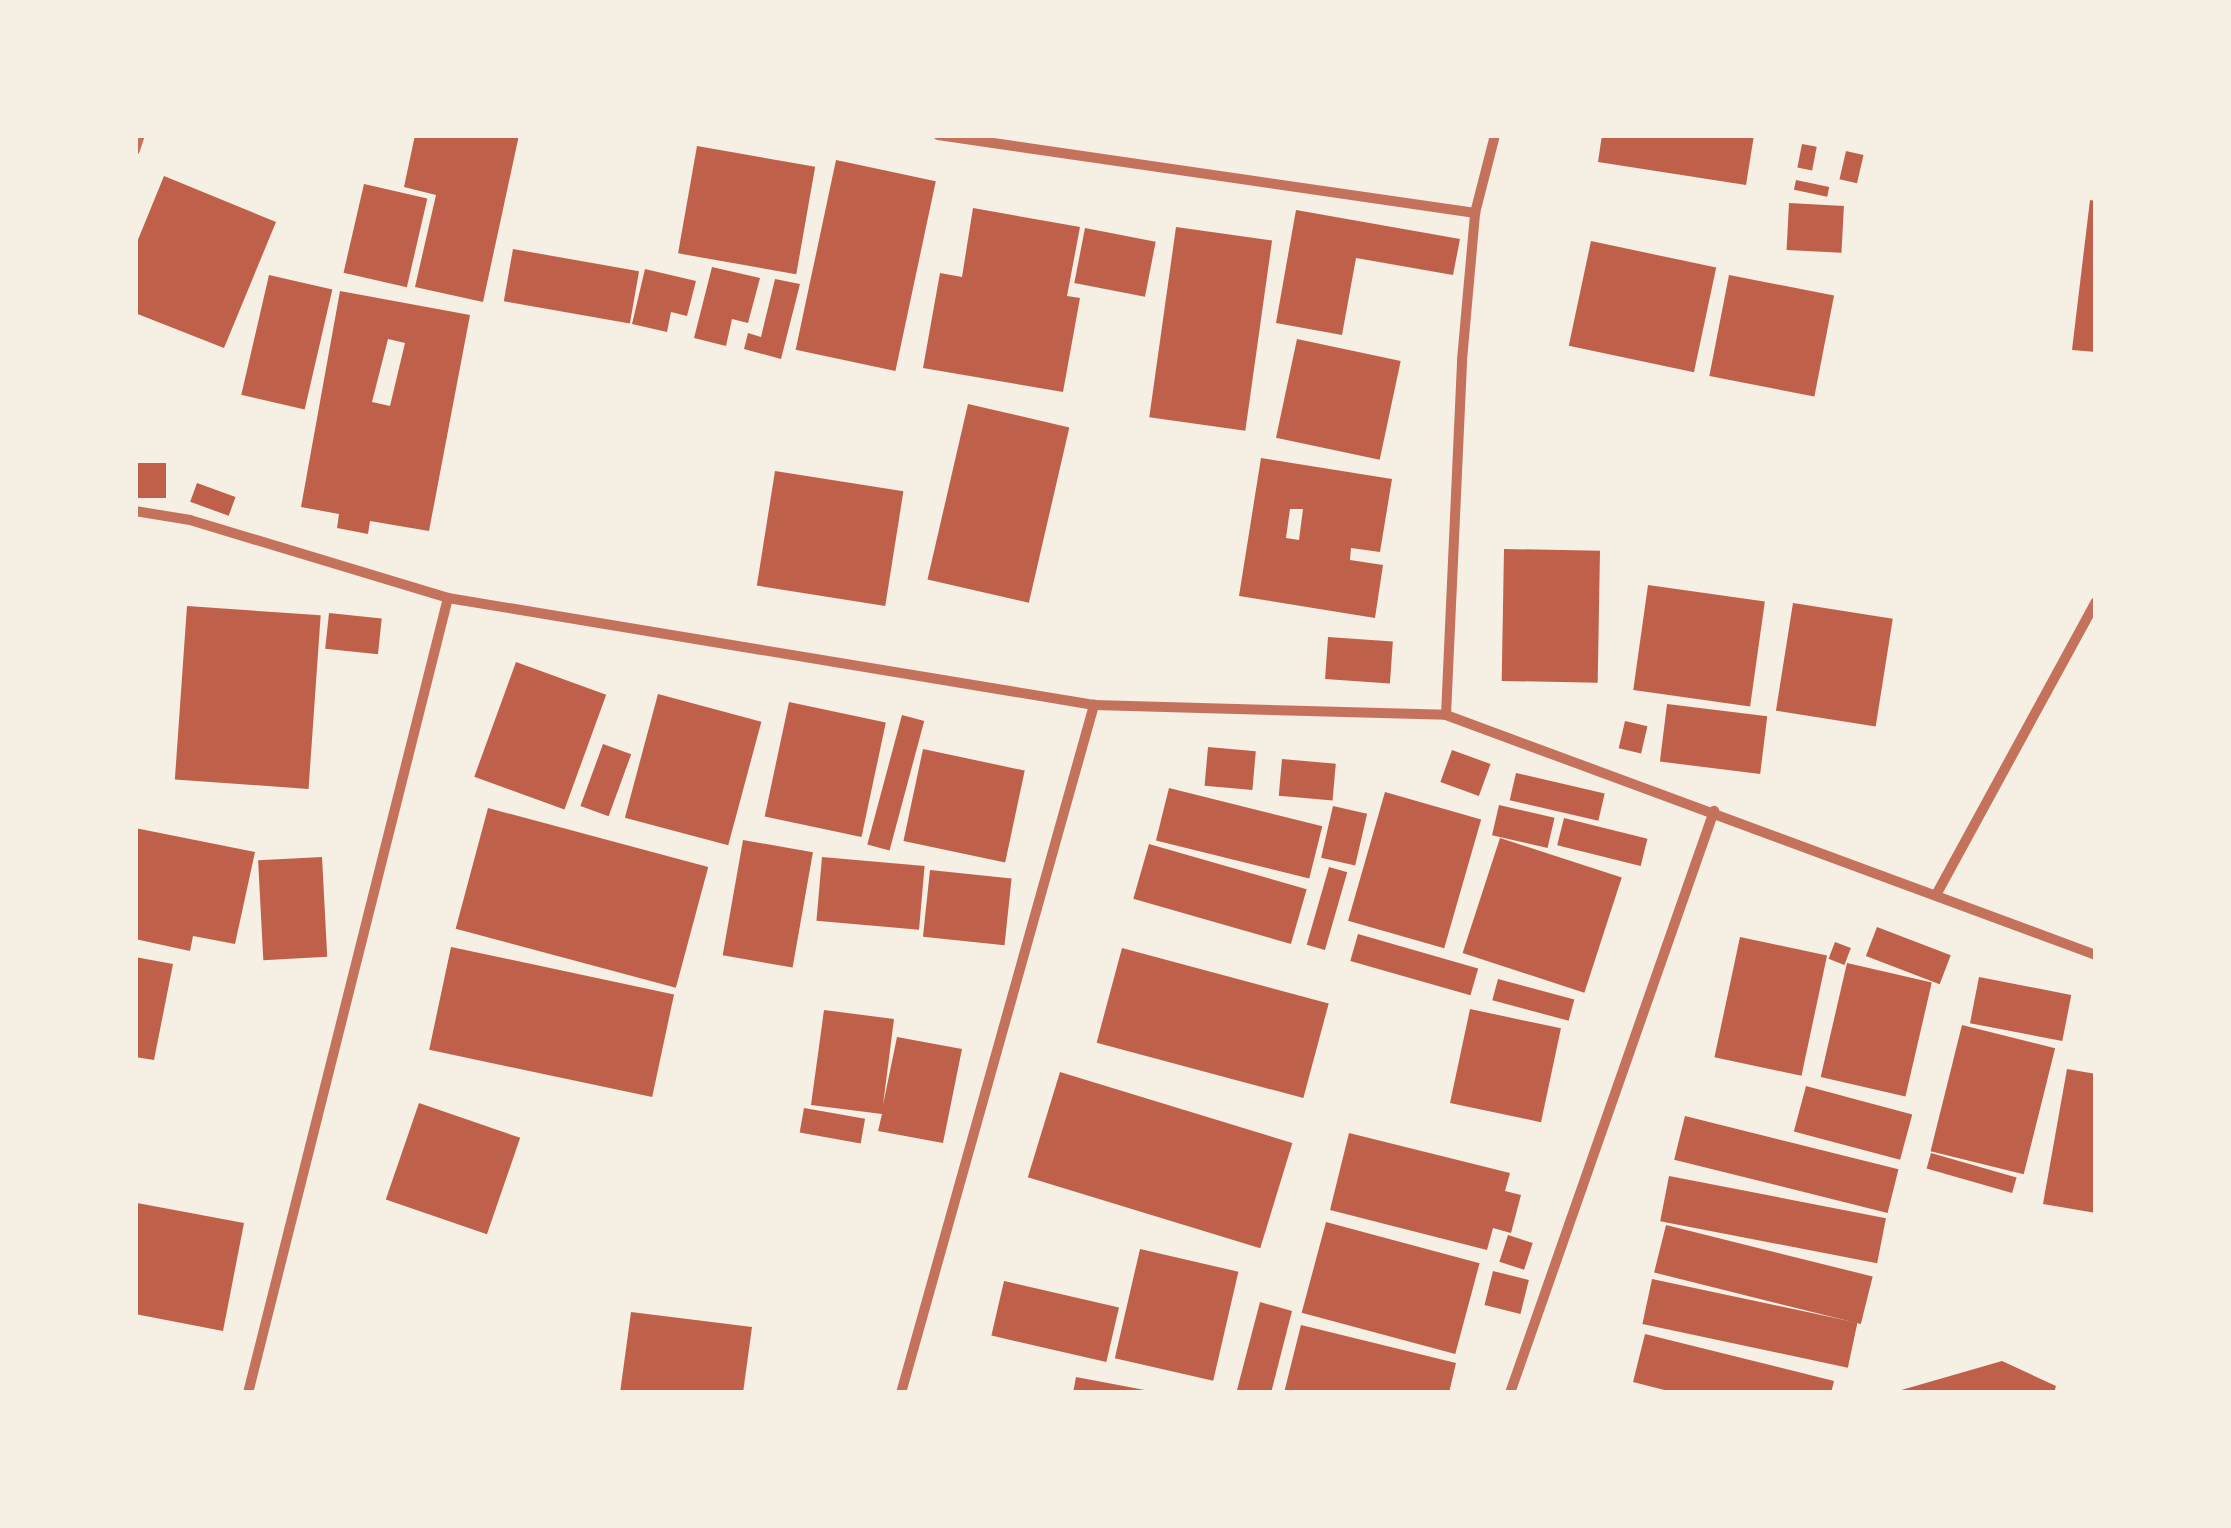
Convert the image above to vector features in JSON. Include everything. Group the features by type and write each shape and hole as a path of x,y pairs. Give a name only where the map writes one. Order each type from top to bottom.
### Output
{"street":[{"path":"135,150 140,135"},
{"path":"938,135 1476,213"},
{"path":"1446,716 1476,213 1495,135"},
{"path":"135,511 190,520 448,598 1094,705 1446,716 1714,810 2096,956"},
{"path":"248,1393 448,598"},
{"path":"1936,895 2096,602"},
{"path":"901,1393 1094,705"},
{"path":"1510,1393 1714,810"}],"building":[{"path":"415,135 519,135 483,302 415,287 436,195 404,187"},
{"path":"1602,135 1754,135 1746,185 1598,162"},
{"path":"1802,144 1817,147 1812,170 1797,168"},
{"path":"697,146 815,167 796,274 678,253"},
{"path":"1846,151 1864,155 1857,183 1839,179"},
{"path":"836,160 936,181 895,371 796,350"},
{"path":"164,176 276,222 224,348 135,313 135,247"},
{"path":"1796,180 1829,187 1827,197 1794,190"},
{"path":"364,184 427,199 407,287 344,273"},
{"path":"2090,200 2096,201 2096,352 2072,350"},
{"path":"1789,203 1844,206 1841,253 1787,250"},
{"path":"973,208 1080,227 1067,296 1080,298 1063,392 923,368 940,273 962,277"},
{"path":"1296,210 1460,239 1453,275 1356,258 1342,335 1276,323"},
{"path":"1176,227 1272,240 1245,431 1149,417"},
{"path":"1085,228 1156,242 1145,297 1074,283"},
{"path":"1591,241 1716,268 1694,372 1569,346"},
{"path":"513,249 639,271 630,323 504,301"},
{"path":"712,267 760,278 748,323 732,319 726,346 694,338"},
{"path":"645,269 696,281 687,316 671,312 667,332 632,324"},
{"path":"269,275 332,290 305,409 241,395"},
{"path":"1729,275 1834,295 1814,397 1709,376"},
{"path":"775,279 800,284 781,359 744,349 748,333 761,337"},
{"path":"340,291 470,315 429,531 370,521 368,534 337,528 339,514 301,507","holes":["388,339 405,343 390,406 372,402"]},
{"path":"1297,339 1401,361 1380,460 1276,438"},
{"path":"968,404 1069,427 1029,603 928,579"},
{"path":"1261,458 1392,479 1380,552 1351,548 1350,560 1383,565 1375,618 1239,596","holes":["1290,509 1303,509 1299,540 1286,538"]},
{"path":"135,463 166,463 166,498 135,498"},
{"path":"775,471 903,491 885,606 757,586"},
{"path":"197,483 236,497 229,516 190,502"},
{"path":"1504,549 1600,551 1598,683 1502,681"},
{"path":"1648,585 1765,601 1750,706 1633,690"},
{"path":"1793,603 1893,619 1876,726 1776,711"},
{"path":"187,606 321,615 309,789 175,780"},
{"path":"329,613 382,619 378,654 325,649"},
{"path":"1328,637 1393,642 1390,683 1325,679"},
{"path":"516,662 606,695 564,809 474,777"},
{"path":"658,694 761,722 728,845 625,818"},
{"path":"789,702 886,723 862,837 765,816"},
{"path":"1667,704 1767,716 1760,774 1660,762"},
{"path":"902,715 924,721 890,850 867,844"},
{"path":"1625,721 1647,726 1641,753 1619,748"},
{"path":"603,744 631,754 609,816 580,806"},
{"path":"1208,747 1256,751 1252,790 1205,786"},
{"path":"923,749 1025,771 1005,863 903,841"},
{"path":"1452,750 1491,764 1479,796 1440,782"},
{"path":"1282,759 1336,764 1333,801 1279,796"},
{"path":"1516,773 1605,793 1598,821 1510,800"},
{"path":"1169,788 1322,826 1309,879 1156,840"},
{"path":"1385,792 1481,820 1444,948 1348,921"},
{"path":"1499,805 1555,818 1548,848 1492,835"},
{"path":"1333,806 1367,814 1355,866 1321,858"},
{"path":"488,808 708,867 676,988 456,929"},
{"path":"1564,818 1647,839 1641,866 1557,845"},
{"path":"135,828 255,852 235,944 193,936 190,951 135,939"},
{"path":"1500,838 1622,878 1584,993 1463,953"},
{"path":"743,840 813,852 793,968 723,955"},
{"path":"1149,844 1307,889 1291,944 1133,899"},
{"path":"322,857 327,957 263,960 258,860"},
{"path":"822,857 925,866 919,930 816,921"},
{"path":"1329,867 1347,872 1325,950 1307,945"},
{"path":"930,870 1012,879 1005,945 923,937"},
{"path":"1877,927 1951,955 1940,984 1866,956"},
{"path":"1358,934 1478,968 1470,995 1350,961"},
{"path":"1740,937 1827,956 1801,1076 1714,1057"},
{"path":"1835,942 1851,948 1844,965 1829,959"},
{"path":"451,947 674,994 652,1097 429,1050"},
{"path":"1122,948 1329,1003 1303,1098 1097,1043"},
{"path":"135,957 173,964 154,1060 135,1057"},
{"path":"1847,963 1932,983 1905,1097 1821,1077"},
{"path":"1979,977 2071,995 2062,1041 1970,1023"},
{"path":"1498,979 1574,999 1569,1021 1492,1000"},
{"path":"1470,1009 1561,1028 1541,1122 1450,1103"},
{"path":"824,1010 894,1019 883,1105 897,1037 962,1049 943,1143 878,1131 882,1114 811,1105"},
{"path":"1962,1025 2055,1048 2024,1174 1931,1151"},
{"path":"2067,1069 2096,1074 2096,1213 2043,1204"},
{"path":"1060,1072 1292,1143 1260,1248 1028,1177"},
{"path":"1806,1086 1912,1114 1900,1160 1794,1131"},
{"path":"419,1103 520,1138 487,1234 386,1199"},
{"path":"804,1108 865,1119 861,1143 800,1133"},
{"path":"1685,1116 1898,1169 1888,1213 1674,1160"},
{"path":"1349,1133 1510,1173 1505,1191 1521,1195 1511,1233 1493,1228 1487,1250 1330,1210"},
{"path":"1931,1153 2017,1178 2012,1193 1927,1168"},
{"path":"1669,1176 1886,1218 1877,1263 1660,1221"},
{"path":"137,1203 244,1223 223,1331 135,1314"},
{"path":"1326,1222 1480,1263 1455,1354 1302,1313"},
{"path":"1666,1225 1873,1277 1861,1324 1654,1273"},
{"path":"1508,1235 1533,1243 1524,1270 1499,1262"},
{"path":"1140,1249 1238,1272 1213,1381 1115,1358"},
{"path":"1493,1271 1529,1280 1520,1314 1485,1305"},
{"path":"1652,1279 1857,1323 1848,1368 1642,1324"},
{"path":"1004,1281 1119,1308 1106,1362 991,1336"},
{"path":"1260,1302 1292,1311 1271,1393 1249,1393 1237,1390"},
{"path":"631,1312 752,1327 743,1393 620,1393"},
{"path":"1301,1325 1456,1363 1449,1393 1284,1393"},
{"path":"1645,1334 1834,1381 1831,1393 1676,1393 1633,1382"},
{"path":"2002,1361 2056,1386 2054,1393 1891,1393"},
{"path":"1076,1377 1150,1391 1150,1393 1073,1393"}]}
